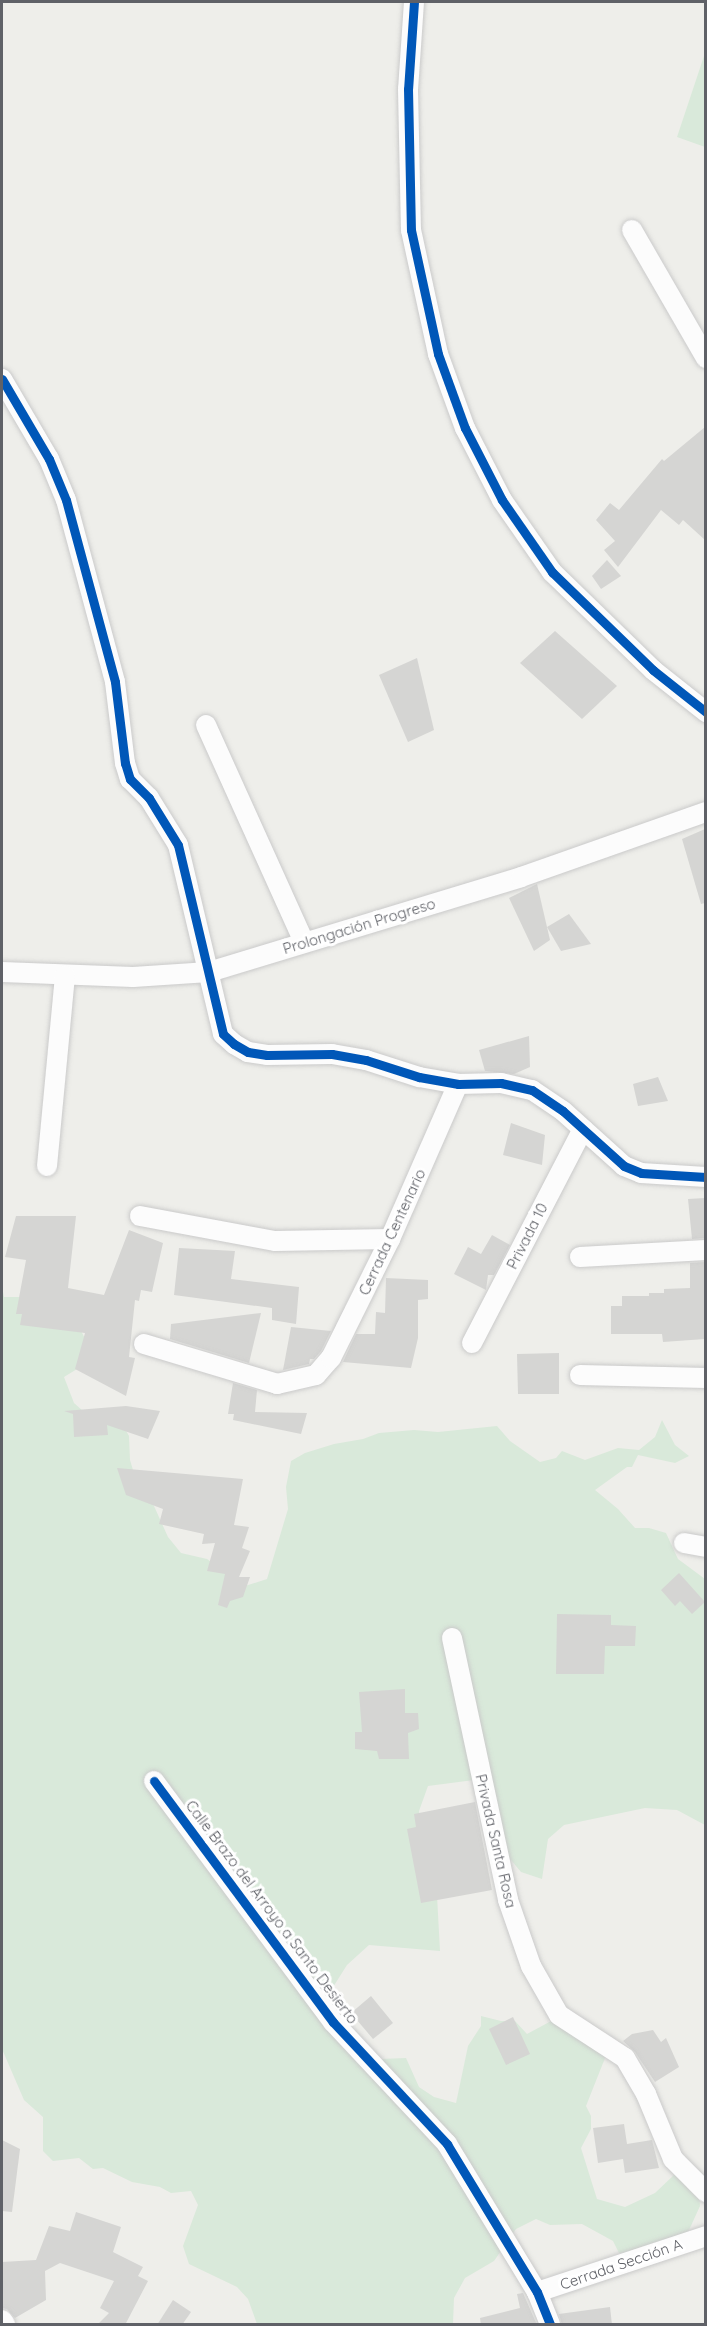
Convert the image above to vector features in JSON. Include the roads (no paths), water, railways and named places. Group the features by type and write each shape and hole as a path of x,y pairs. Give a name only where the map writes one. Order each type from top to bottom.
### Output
{"street":[{"path":"411,5 408,89 411,230 438,354 465,428 502,500 552,572 654,670 705,712"},
{"path":"632,230 705,358"},
{"path":"2,379 49,459 66,500 115,682 125,763 130,779 150,798 178,845 223,1034 248,1052 267,1055 332,1054 366,1060 419,1077 458,1084 501,1083 532,1090 563,1111 608,1155 641,1173 705,1177"},
{"path":"206,724 304,942"},
{"name":"Prolongación Progreso","path":"2,972 133,977 209,972 521,878 705,812"},
{"path":"47,1166 65,975"},
{"name":"Cerrada Centenario","path":"144,1344 277,1384 316,1375 331,1358 390,1239 458,1084"},
{"name":"Privada 10","path":"472,1343 583,1130"},
{"path":"140,1216 275,1241 390,1239"},
{"path":"580,1257 705,1250"},
{"path":"580,1375 705,1378"},
{"path":"684,1543 705,1547"},
{"name":"Privada Santa Rosa","path":"452,1638 508,1900 531,1966 559,2015 625,2058 646,2094 673,2159 705,2192"},
{"name":"Calle Brazo del Arroyo a Santo Desierto","path":"154,1781 333,2022 447,2144 537,2292 550,2325"},
{"name":"Cerrada Sección A","path":"537,2292 705,2236"},
{"path":"2,2320 5,2325"}]}
